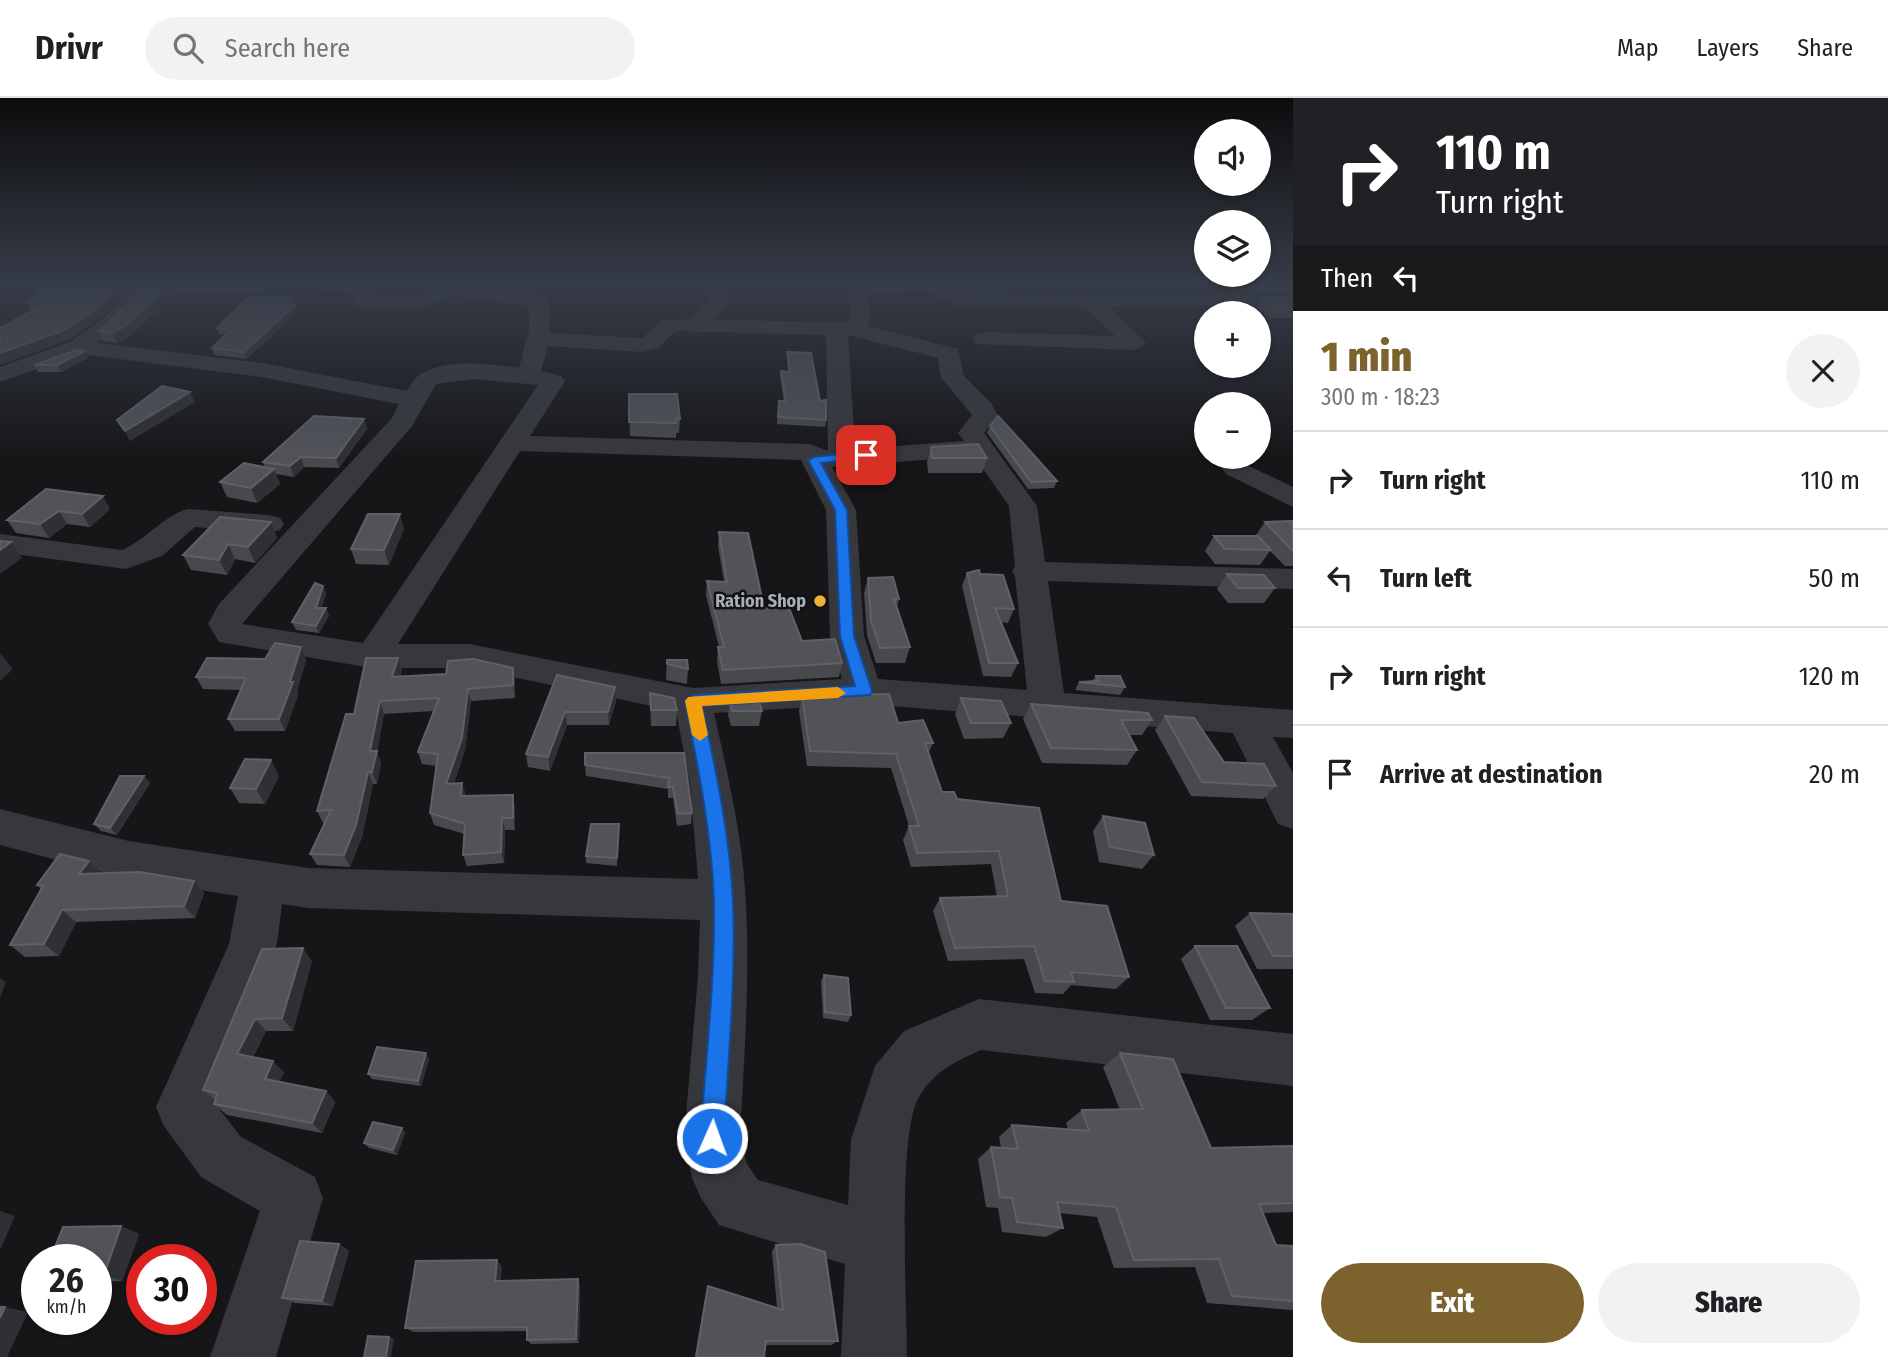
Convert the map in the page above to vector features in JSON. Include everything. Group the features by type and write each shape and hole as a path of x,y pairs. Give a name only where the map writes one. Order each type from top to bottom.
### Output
{"street":[{"path":"0,376 84,343"},
{"path":"528,375 540,343"},
{"path":"604,343 642,345 648,343"},
{"path":"845,343 828,459 841,510 847,636 864,691"},
{"path":"904,343 950,354 987,352 990,347 987,343"},
{"path":"78,347 262,370 413,399"},
{"path":"950,354 947,362 950,371 985,416 971,433 1023,506 1028,571 1047,705"},
{"path":"372,656 553,381 528,375 438,375 428,379 413,399 403,421 231,612 225,624 232,634 372,656 469,656 693,701 864,691 1246,723 1293,724"},
{"path":"512,443 810,452 828,459 981,448"},
{"path":"1238,469 1293,498"},
{"path":"0,543 126,559 142,556 188,518 307,527"},
{"path":"1028,571 1293,579"},
{"path":"693,701 710,784 723,900 723,976 712,1138 721,1178 740,1204 876,1243"},
{"path":"1246,723 1293,812"},
{"path":"0,827 130,860 308,888 723,900"},
{"path":"243,1357 294,1198 221,1157 183,1107 253,944 263,881"},
{"path":"874,1357 879,1140 894,1086 923,1050 979,1024 1293,1060"}],"building":[{"path":"0,343 29,343 0,353"},
{"path":"218,343 254,343 244,352 212,348"},
{"path":"77,350 85,351 57,365 34,365"},
{"path":"787,352 811,353 820,401 826,400 826,420 778,417 779,401 786,401 781,371 790,372"},
{"path":"162,386 190,392 125,431 117,420"},
{"path":"629,394 677,394 680,419 676,419 676,423 629,422"},
{"path":"314,416 364,419 336,458 301,457 290,466 263,462"},
{"path":"998,416 1057,481 1031,482 990,426"},
{"path":"978,444 987,458 932,458 931,447"},
{"path":"244,463 274,469 251,488 220,482"},
{"path":"46,489 103,496 82,514 59,511 40,524 7,520"},
{"path":"368,514 400,514 384,550 351,549"},
{"path":"220,517 271,522 248,547 228,544 219,560 183,555"},
{"path":"1293,521 1293,551 1265,522"},
{"path":"719,532 748,533 763,603 768,609 789,608 802,641 835,639 842,663 723,670 718,647 724,647 707,581 727,582"},
{"path":"1214,536 1258,536 1271,550 1225,549"},
{"path":"0,541 11,542 0,550"},
{"path":"979,570 980,574 1003,575 1014,609 995,608 1018,663 989,663 967,573"},
{"path":"1227,574 1264,575 1275,588 1238,588"},
{"path":"893,577 899,599 894,599 910,647 880,648 871,620 868,578"},
{"path":"315,583 323,586 316,608 326,608 316,626 292,622"},
{"path":"275,643 301,647 290,682 293,682 279,719 228,719 246,678 196,677 207,658 265,659"},
{"path":"366,658 398,658 392,677 446,674 448,661 473,659 513,668 513,685 468,689 462,738 446,784 462,783 461,796 513,795 513,818 502,818 501,852 463,855 465,824 430,813 438,754 418,752 439,698 380,701 370,751 377,751 372,772 368,772 356,825 344,855 310,854 331,810 317,811 346,714 354,714"},
{"path":"667,660 687,660 688,669 667,664"},
{"path":"557,675 615,687 608,712 565,712 548,757 526,754"},
{"path":"1096,676 1120,676 1125,687 1079,682 1099,681"},
{"path":"650,693 674,698 677,710 651,710"},
{"path":"889,694 898,723 923,720 933,743 925,743 942,792 954,792 957,799 1039,808 1061,901 1107,906 1129,977 1071,972 1074,982 1045,981 1034,946 955,948 940,898 1008,896 999,851 917,853 909,826 919,826 896,754 810,751 802,696"},
{"path":"758,698 762,711 732,711 730,699"},
{"path":"961,698 1001,701 1011,723 971,723"},
{"path":"1031,704 1148,713 1152,720 1121,720 1137,750 1051,748"},
{"path":"1165,716 1194,718 1224,762 1264,764 1276,786 1202,782"},
{"path":"585,753 684,753 692,813 678,814 673,787 668,787 669,778 585,765"},
{"path":"245,759 271,760 256,789 230,788"},
{"path":"120,776 144,776 110,828 94,824"},
{"path":"1103,816 1145,823 1154,855 1110,847"},
{"path":"591,824 619,824 617,858 586,856"},
{"path":"60,854 89,861 79,874 140,872 194,881 184,906 62,910 44,944 10,945 43,886 37,885"},
{"path":"1250,913 1293,914 1293,956 1273,956"},
{"path":"1195,946 1237,946 1270,1008 1226,1008"},
{"path":"303,948 282,1018 255,1019 237,1054 273,1061 265,1079 326,1091 312,1123 214,1104 217,1093 203,1090 262,949"},
{"path":"824,975 848,978 851,1015 825,1012"},
{"path":"377,1047 426,1053 418,1081 368,1074"},
{"path":"1120,1053 1173,1059 1211,1148 1293,1146 1293,1203 1259,1204 1276,1245 1293,1246 1293,1301 1232,1296 1219,1259 1134,1260 1116,1207 1057,1202 1063,1228 1017,1222 1012,1198 1000,1197 991,1147 1018,1149 1012,1125 1089,1131 1082,1110 1143,1109"},
{"path":"373,1122 402,1128 393,1150 364,1143"},
{"path":"121,1226 112,1252 112,1244 56,1244 63,1227"},
{"path":"300,1241 339,1244 322,1301 282,1298"},
{"path":"800,1244 825,1252 838,1341 766,1341 764,1357 696,1357 708,1286 783,1310 776,1245"},
{"path":"497,1260 495,1281 578,1279 576,1339 527,1340 527,1327 405,1328 416,1261"},
{"path":"368,1336 389,1337 386,1357 364,1357"}],"slow traffic":[{"path":"700,735 693,701 838,693"}],"place":[{"name":"Ration Shop","path":"820,601"}],"route":[{"path":"712,1138 723,976 723,900 710,784 693,701 864,691 847,636 841,510 814,460 866,455"}]}
